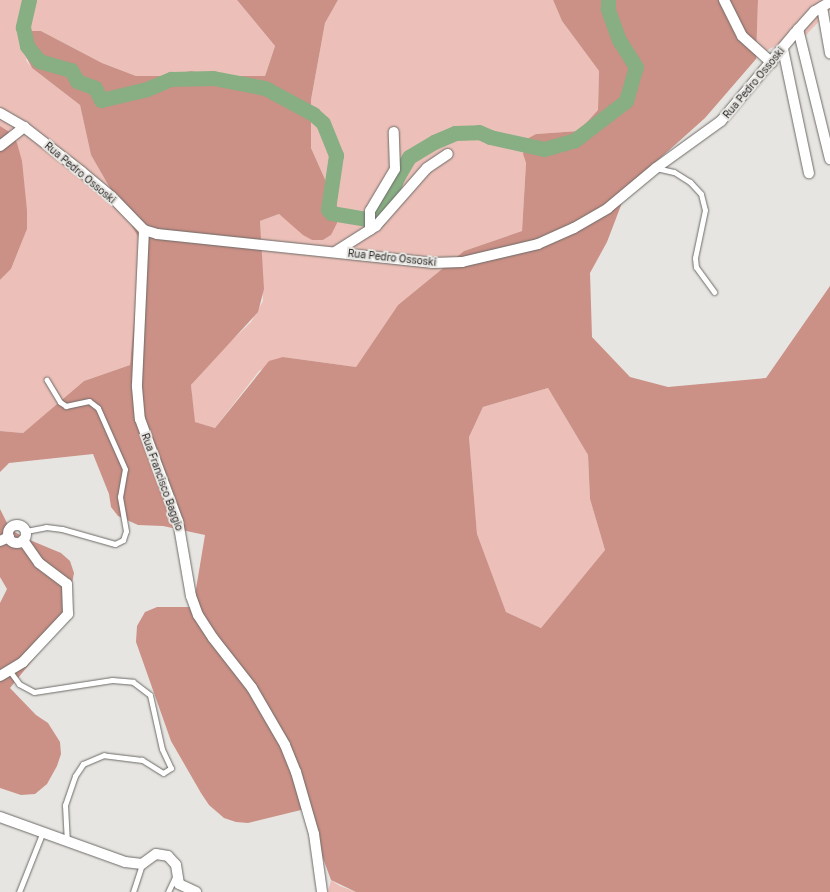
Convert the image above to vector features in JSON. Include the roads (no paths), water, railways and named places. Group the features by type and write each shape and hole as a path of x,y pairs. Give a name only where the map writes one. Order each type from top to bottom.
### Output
{"street":[{"path":"724,0 742,36 772,63"},
{"path":"826,4 830,53"},
{"name":"Rua Pedro Ossoski","path":"0,113 24,127 111,196 144,230 157,234 433,263 462,262 504,254 538,244 574,228 608,208 656,168 721,121 772,63 798,29 826,4"},
{"path":"798,29 830,159"},
{"path":"782,49 808,173"},
{"path":"0,146 24,127"},
{"path":"370,230 370,211 395,168 394,132"},
{"path":"335,252 370,230 392,209 427,168 448,154"},
{"name":"Rua Francisco Baggio","path":"144,230 137,387 140,419 178,520 190,596 198,615 213,638 252,688 285,745 296,772 315,841 322,892"},
{"path":"4,673 23,662 68,614 67,584 39,564 24,536 21,526 15,526 10,530 5,539 17,543 24,536"},
{"path":"0,817 109,858 142,864 160,854 172,859 179,884 196,892"}],"lane":[{"path":"656,168 674,172 690,182 701,194 705,210 695,258 696,267 714,292"},
{"path":"24,536 46,527 62,529 115,544 123,540 126,531 120,497 125,469 98,408 89,401 66,406 60,402 47,380"},
{"path":"4,673 18,684 34,692 112,680 133,682 150,695 162,749 171,768 163,773 142,760 104,755 84,764 75,776 65,805 67,843"},
{"path":"19,892 42,834"},
{"path":"133,892 142,864"},
{"path":"168,892 176,874"}],"waterway":[{"path":"29,0 23,27 27,46 39,61 71,70 77,81 95,88 101,100 147,89 171,79 213,78 265,88 313,114 323,123 336,155 328,209 331,213 373,220 378,220 384,210 398,176 409,157 434,142 455,133 479,132 490,137 544,149 575,140 626,101 636,67 619,40 608,9 608,0"}]}
